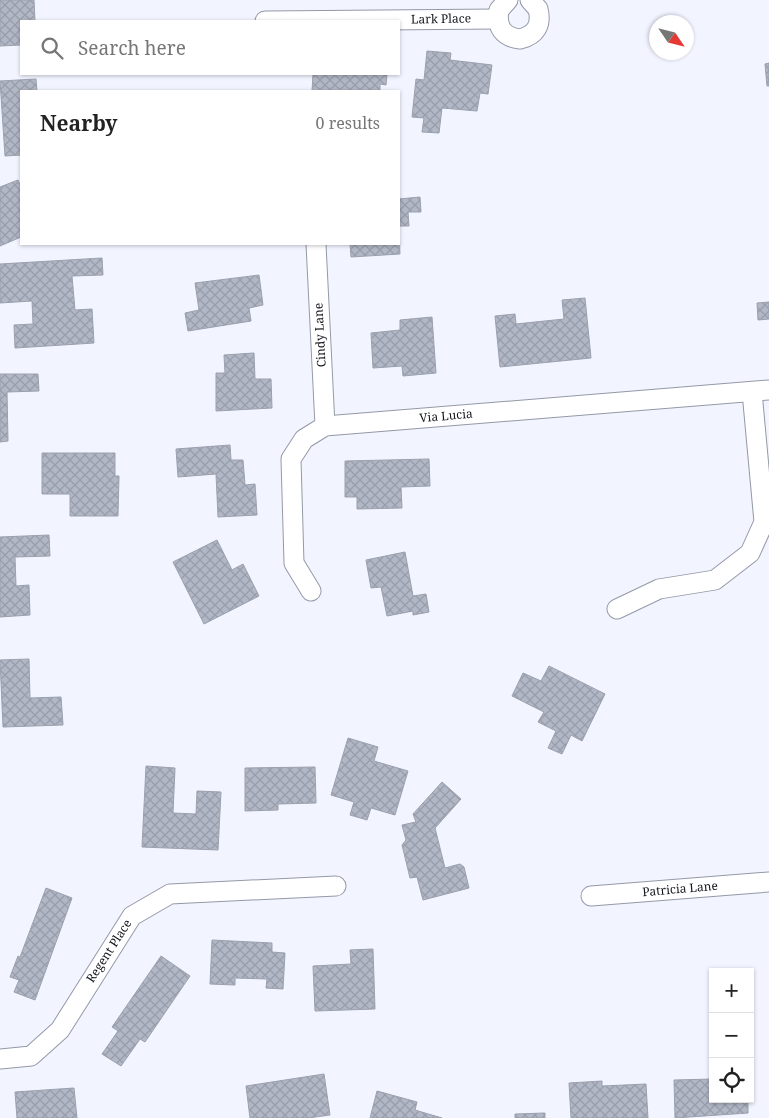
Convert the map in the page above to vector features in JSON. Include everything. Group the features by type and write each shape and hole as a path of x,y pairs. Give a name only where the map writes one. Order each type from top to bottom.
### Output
{"street":[{"path":"508,0 499,10 498,19 504,34 512,38 528,37 535,32 540,17 538,9 530,0"},
{"name":"Lark Place","path":"382,20 498,19"},
{"name":"Cindy Lane","path":"316,245 325,426"},
{"path":"617,608 659,589 715,580 750,553 764,522 761,391"},
{"name":"Via Lucia","path":"311,591 294,563 292,459 304,439 325,426 761,391"},
{"name":"Patricia Lane","path":"591,896 769,882"},
{"name":"Regent Place","path":"0,1059 31,1056 60,1030 132,916 170,894 336,886"}],"building":[{"path":"0,0 34,0 35,20 20,20 20,45 0,46"},
{"path":"427,51 451,53 450,60 492,65 488,94 480,93 477,111 442,108 439,133 422,132 424,118 412,117 416,79 424,80"},
{"path":"769,63 769,86 767,86 765,64"},
{"path":"313,75 387,75 386,85 380,84 380,90 312,90"},
{"path":"36,79 37,90 20,90 20,155 5,156 0,81"},
{"path":"18,180 20,185 20,237 0,246 0,187"},
{"path":"420,197 421,212 408,212 409,226 400,226 400,199"},
{"path":"350,245 400,245 400,254 351,257"},
{"path":"102,258 103,275 72,276 75,310 92,309 94,343 15,348 14,325 33,324 32,301 0,303 0,264"},
{"path":"259,275 263,305 249,308 251,321 188,331 185,313 199,310 195,283"},
{"path":"585,298 591,358 500,367 495,316 515,314 516,324 564,319 562,300"},
{"path":"769,302 769,319 758,320 757,303"},
{"path":"432,317 436,373 403,376 402,366 373,368 371,333 400,330 400,320"},
{"path":"254,353 255,379 271,379 272,408 216,411 216,373 225,373 224,355"},
{"path":"0,374 38,374 39,391 7,392 8,441 0,442"},
{"path":"230,445 231,460 243,460 245,485 255,484 257,515 218,517 216,474 178,477 176,449"},
{"path":"42,453 115,453 115,476 119,476 118,516 70,516 70,494 42,494"},
{"path":"429,459 430,486 401,487 402,508 357,509 357,497 345,497 345,461"},
{"path":"49,535 50,556 15,557 16,586 29,585 30,615 0,617 0,537"},
{"path":"217,540 232,570 243,564 259,596 204,624 173,562"},
{"path":"405,552 413,596 426,594 429,612 413,615 413,611 387,616 381,587 371,588 366,560"},
{"path":"29,659 30,698 61,697 63,725 3,727 0,660"},
{"path":"549,666 605,694 582,741 571,735 562,754 548,748 556,731 538,722 544,712 512,696 523,673 541,681"},
{"path":"348,738 378,747 374,761 408,771 395,815 371,808 367,820 350,815 354,802 331,795"},
{"path":"146,766 175,768 173,813 196,814 197,791 221,792 218,850 142,847"},
{"path":"315,767 316,803 278,804 278,810 245,811 245,768"},
{"path":"442,782 461,799 435,828 445,868 460,864 464,867 469,888 423,900 417,877 410,878 402,845 406,840 402,825 416,822 413,814"},
{"path":"46,888 72,898 35,1000 14,992 19,980 10,977 18,956 20,957"},
{"path":"212,940 272,943 272,952 285,953 283,989 266,988 267,979 235,978 235,985 210,984"},
{"path":"373,949 375,1009 315,1011 313,966 351,964 350,950"},
{"path":"161,956 190,976 145,1042 140,1039 121,1066 102,1054 118,1031 112,1027"},
{"path":"324,1074 330,1115 308,1118 250,1118 246,1086"},
{"path":"709,1079 709,1103 748,1103 748,1113 675,1118 674,1080"},
{"path":"602,1081 602,1086 646,1084 648,1118 571,1118 569,1083"},
{"path":"74,1088 77,1118 17,1118 15,1092"},
{"path":"377,1091 417,1102 415,1110 442,1118 370,1118"},
{"path":"545,1113 545,1118 515,1118 515,1114"}]}
